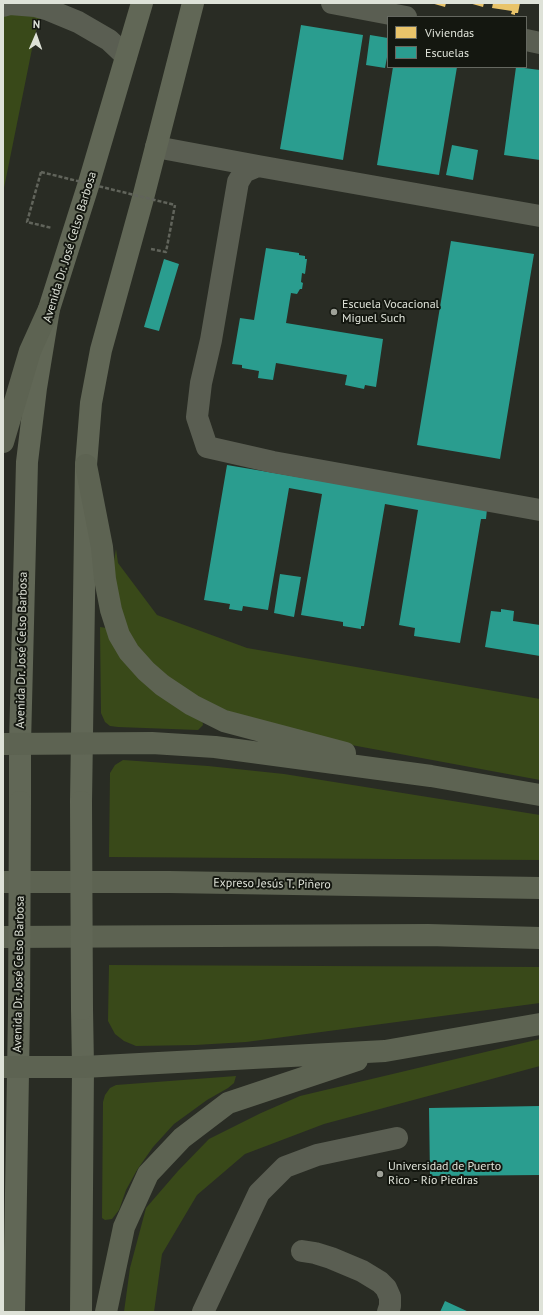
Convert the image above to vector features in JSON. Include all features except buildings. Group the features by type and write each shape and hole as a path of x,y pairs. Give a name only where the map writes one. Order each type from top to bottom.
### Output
{"highway":[{"path":"3,442 30,351 49,309"},
{"path":"86,465 102,546 105,579 111,610 119,635 129,652 146,671 162,685 192,705 224,721 431,776"},
{"path":"11,744 152,743 215,747 431,776 540,795"},
{"name":"Expreso Jesús T. Piñero","path":"3,882 169,882 540,888"},
{"path":"3,937 428,935 540,938"},
{"path":"10,1068 83,1067 385,1051 540,1024"},
{"path":"106,1312 124,1227 148,1174 182,1138 228,1103 385,1051"}],"main road":[{"name":"Avenida Dr. José Celso Barbosa","path":"14,1312 10,1068 19,1013 20,802 11,744 27,462 36,388 49,309 86,193 142,3"},
{"path":"81,1312 83,1067 81,802 84,699 83,635 86,465 91,403 101,350 193,3"}],"street":[{"path":"332,3 401,16"},
{"path":"3,6 10,4 35,6 78,22 109,40 126,56"},
{"path":"527,40 540,43"},
{"path":"156,147 540,216"},
{"path":"258,166 244,172 238,182 211,340 201,383 197,417 207,447 273,462 540,510"},
{"path":"203,1312 259,1193 284,1167 317,1155 397,1138"},
{"path":"302,1251 331,1258 362,1271 380,1282 386,1288 390,1297 388,1312"}],"path":[{"path":"27,222 41,172 175,205 166,252"}],"green space":[{"path":"3,3 46,3 35,34 3,193"},
{"path":"116,549 118,563 157,615 247,648 540,699 540,780 303,736 192,700 135,652 114,591 114,561"},
{"path":"100,627 107,628 202,719 203,725 198,730 118,727 110,726 105,722 101,713"},
{"path":"123,760 208,766 284,774 540,815 540,860 109,857 110,773 115,765"},
{"path":"109,965 540,967 540,1003 246,1042 136,1046 124,1041 115,1034 108,1021"},
{"path":"540,1039 540,1066 324,1124 245,1154 197,1195 162,1254 154,1312 124,1312 130,1268 146,1208 178,1171 209,1139 261,1113 300,1096"},
{"path":"236,1076 234,1083 228,1088 207,1100 174,1124 153,1147 137,1170 126,1190 119,1210 112,1219 105,1220 102,1218 103,1102 105,1095 110,1088 116,1085"}],"place":[{"name":"Escuela Vocacional Miguel Such","path":"334,312"},
{"name":"Universidad de Puerto Rico - Río Piedras","path":"380,1174"}]}
